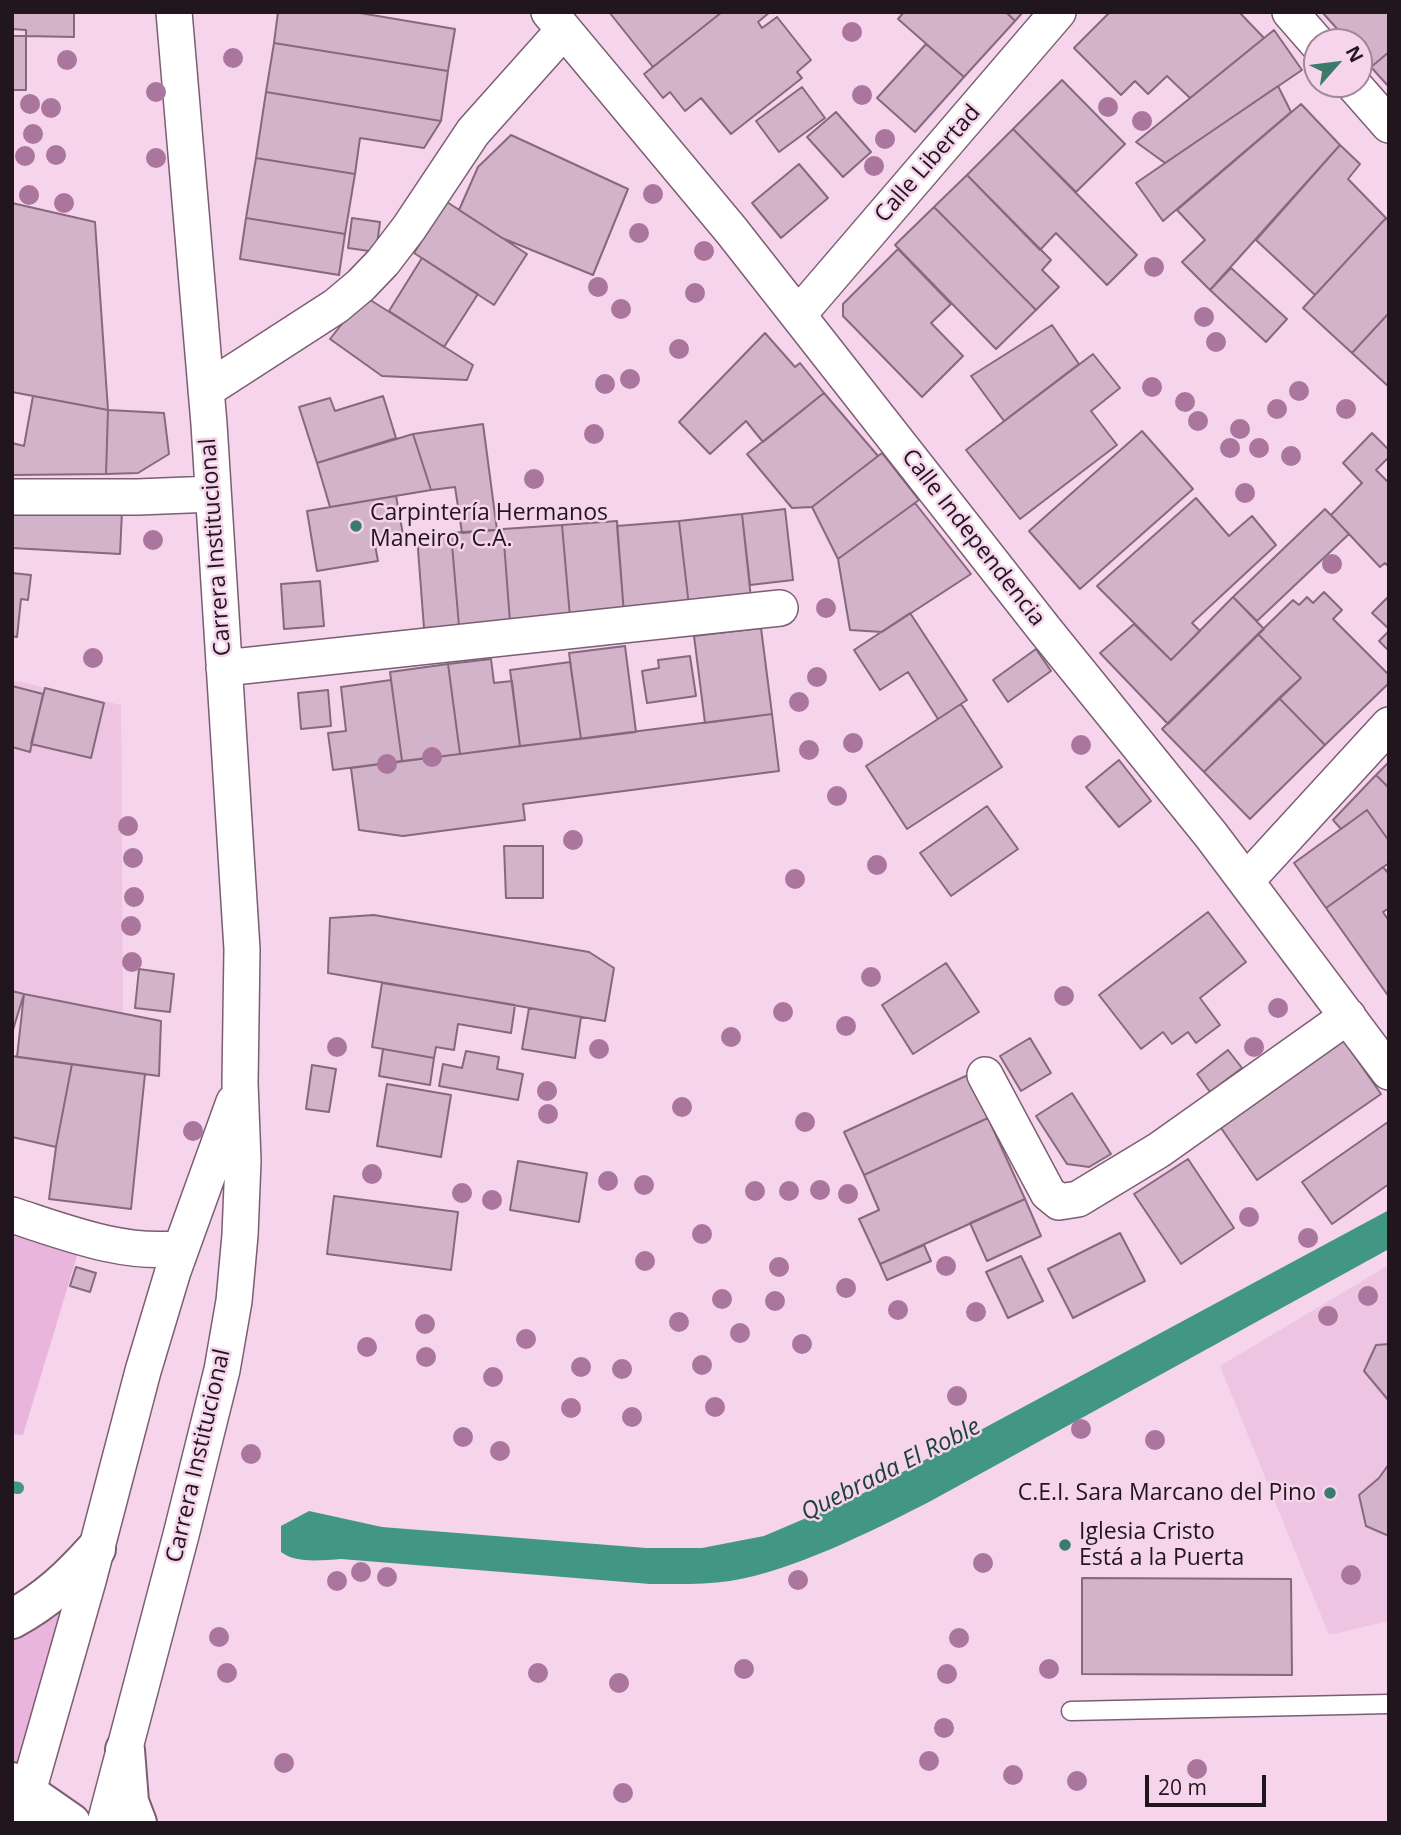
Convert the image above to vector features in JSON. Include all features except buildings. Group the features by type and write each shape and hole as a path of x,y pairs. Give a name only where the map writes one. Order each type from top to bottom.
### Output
{"highway":[{"path":"12,1619 30,1610 63,1585 96,1549"},
{"path":"125,1750 129,1802 137,1823"},
{"path":"18,1797 71,1823"}],"street":[{"name":"Carrera Institucional","path":"105,1823 181,1535 224,1356 234,1301 243,1161 240,1083 242,949 206,390 174,12"},
{"name":"Calle Libertad","path":"798,315 1058,12"},
{"path":"1290,12 1304,28"},
{"path":"206,390 336,306 383,262 473,132 556,21"},
{"name":"Calle Independencia","path":"556,21 731,230 1246,881 1389,1072"},
{"path":"1365,98 1389,125"},
{"path":"12,497 213,494"},
{"path":"224,668 779,608"},
{"path":"1246,881 1389,725"},
{"path":"985,1075 1048,1193 1059,1202 1078,1199 1159,1150 1348,1016"},
{"name":"Carrera Institucional","path":"18,1797 96,1549 143,1371 181,1248 240,1083"},
{"path":"12,1215 137,1249 181,1248"}],"lane":[{"path":"1071,1711 1389,1704"}],"shaded area":[{"path":"12,680 121,705 123,1013 12,991"},
{"path":"1389,1210 1389,1249 929,1502 832,1549 780,1569 730,1581 650,1584 341,1559 302,1560 281,1552 281,1526 309,1511 382,1527 646,1548 702,1548 764,1536 858,1496"},
{"path":"12,1215 83,1236 23,1435 12,1434"},
{"name":"C.E.I. Sara Marcano del Pino","path":"1389,1265 1389,1621 1329,1635 1220,1366"},
{"path":"96,1549 12,1782 12,1619"}],"waterway":[{"path":"12,1487 18,1488"}],"place":[{"name":"Carpintería Hermanos Maneiro, C.A.","path":"356,526"},
{"name":"C.E.I. Sara Marcano del Pino","path":"1330,1493"},
{"name":"Iglesia Cristo Está a la Puerta","path":"1065,1545"}],"water label":[{"name":"Quebrada El Roble","path":"891,1470"}]}
